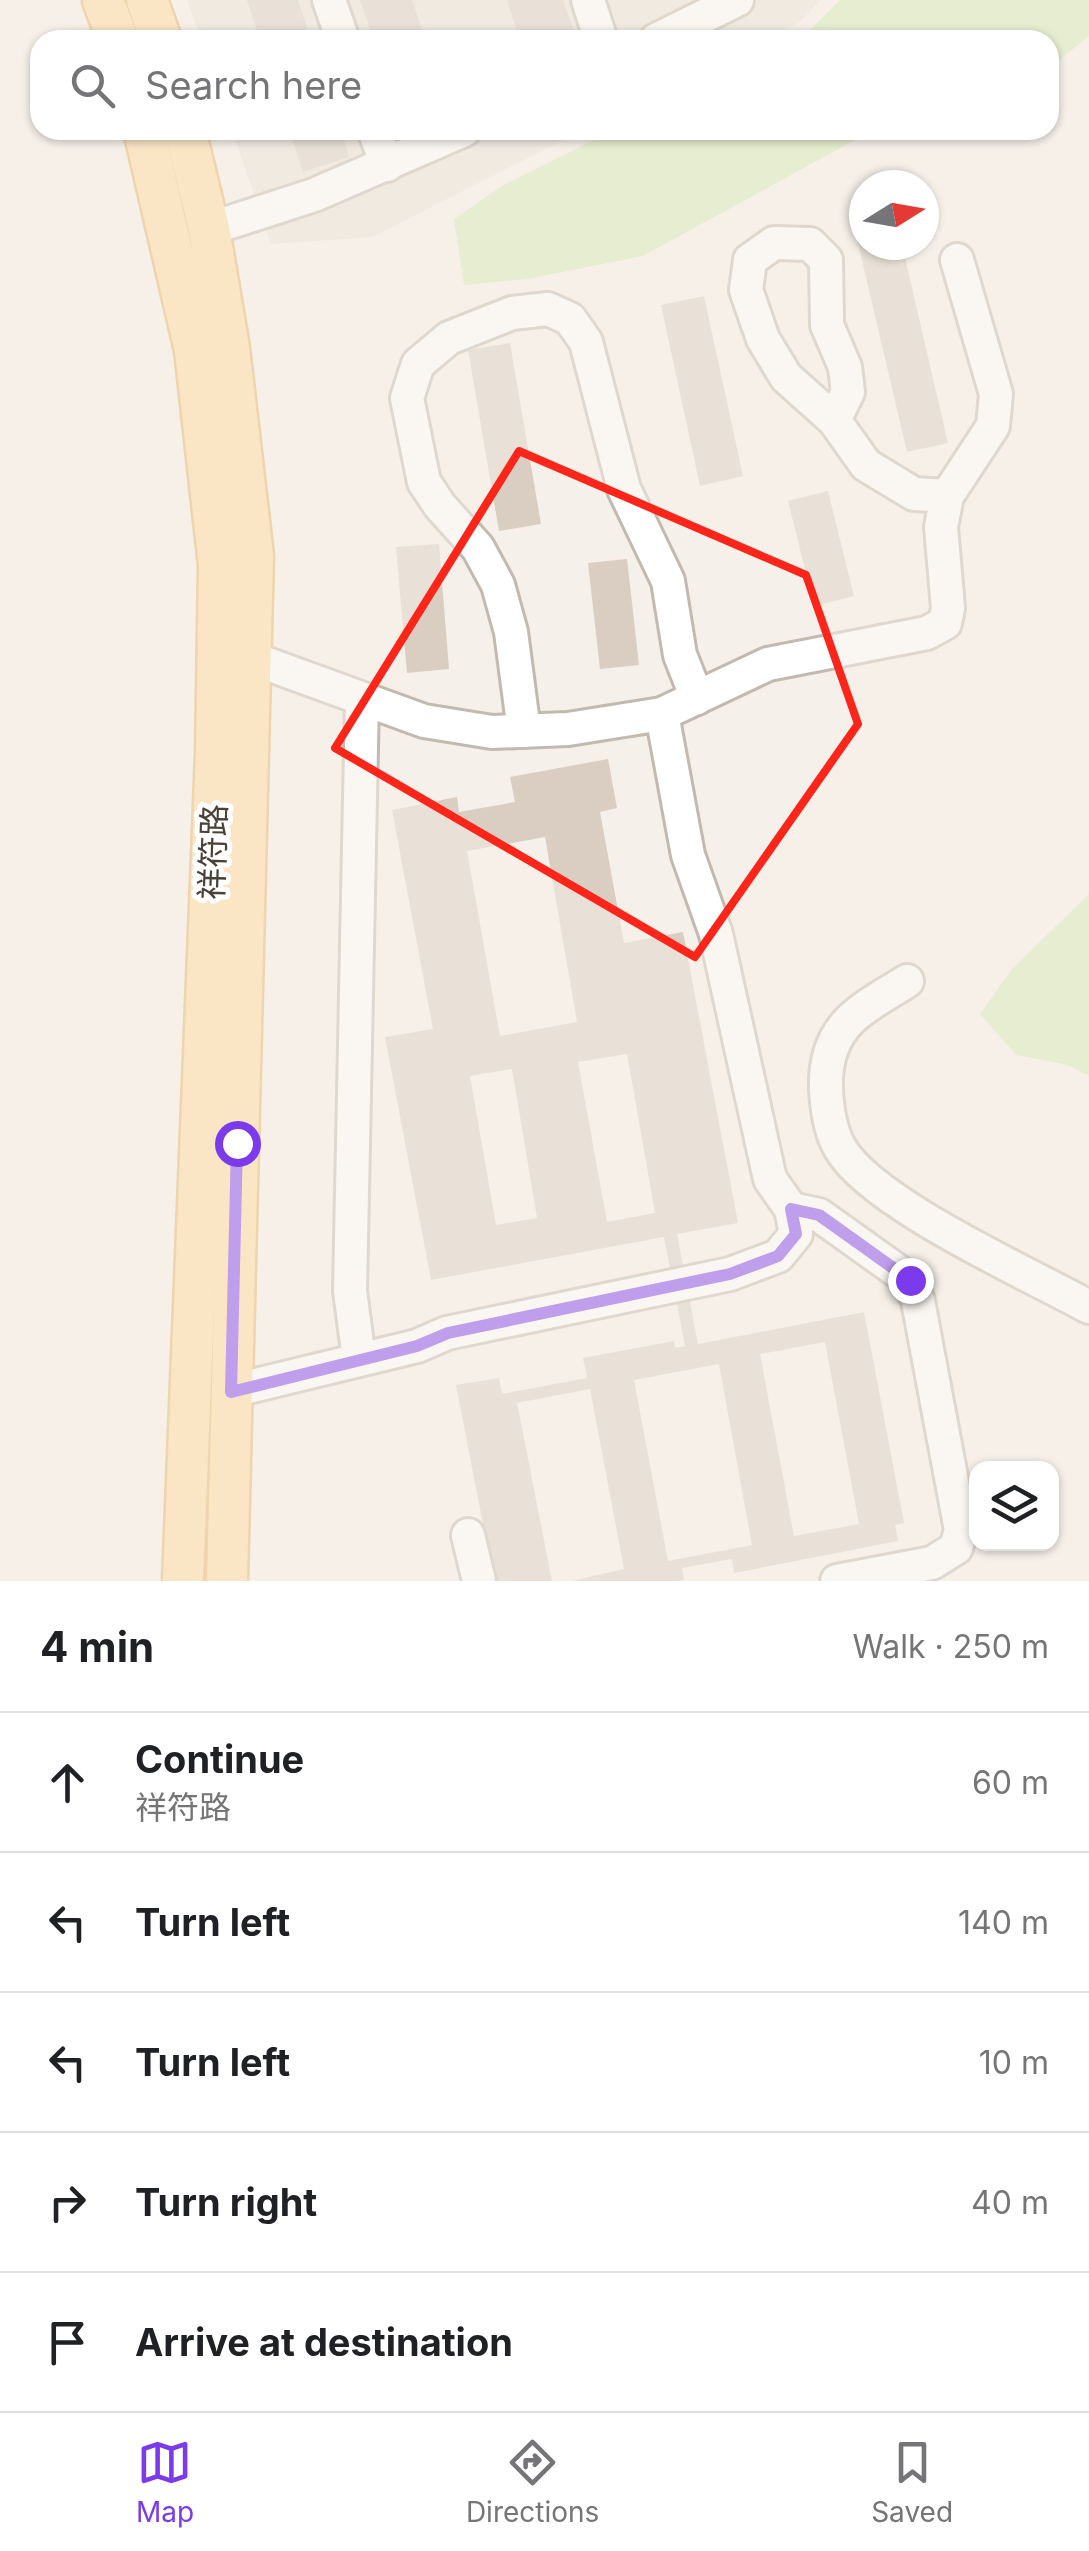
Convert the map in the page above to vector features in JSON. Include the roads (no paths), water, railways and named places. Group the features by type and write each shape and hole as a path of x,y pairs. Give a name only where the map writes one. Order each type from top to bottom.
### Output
{"main road":[{"path":"104,0 114,30"},
{"path":"147,0 158,30"},
{"name":"祥符路","path":"146,140 194,350 218,565 216,754 183,1581"},
{"name":"祥符路","path":"186,140 208,229 229,348 253,556 226,1581"}],"street":[{"path":"329,0 340,30"},
{"path":"588,0 598,30"},
{"path":"676,30 737,0"},
{"path":"378,140 387,166"},
{"path":"208,229 314,195 443,140"},
{"path":"834,420 848,392 846,367 826,324 826,260 810,244 774,243 750,260 746,290 763,338 786,378 834,420 866,465 914,494 947,496"},
{"path":"251,658 424,721 492,732 568,729 662,714 768,664 927,633 945,623 948,608 941,526 947,496 993,426 996,394 956,260"},
{"path":"524,730 511,632 498,585 478,548 424,482 407,398 418,364 449,338 512,312 548,309 570,319 586,342 624,489 668,581 680,656 698,698"},
{"path":"359,1359 350,1291 362,699"},
{"path":"231,1392 417,1346 448,1333 730,1274 778,1256 796,1234 791,1209 770,1179 716,934 688,855 662,714"},
{"path":"907,981 852,1018 836,1037 826,1070 827,1113 840,1149 872,1184 916,1213 1089,1306"},
{"path":"791,1209 819,1215 910,1280 918,1302 962,1530 956,1548 932,1563 837,1581"},
{"path":"468,1535 479,1581"}]}
